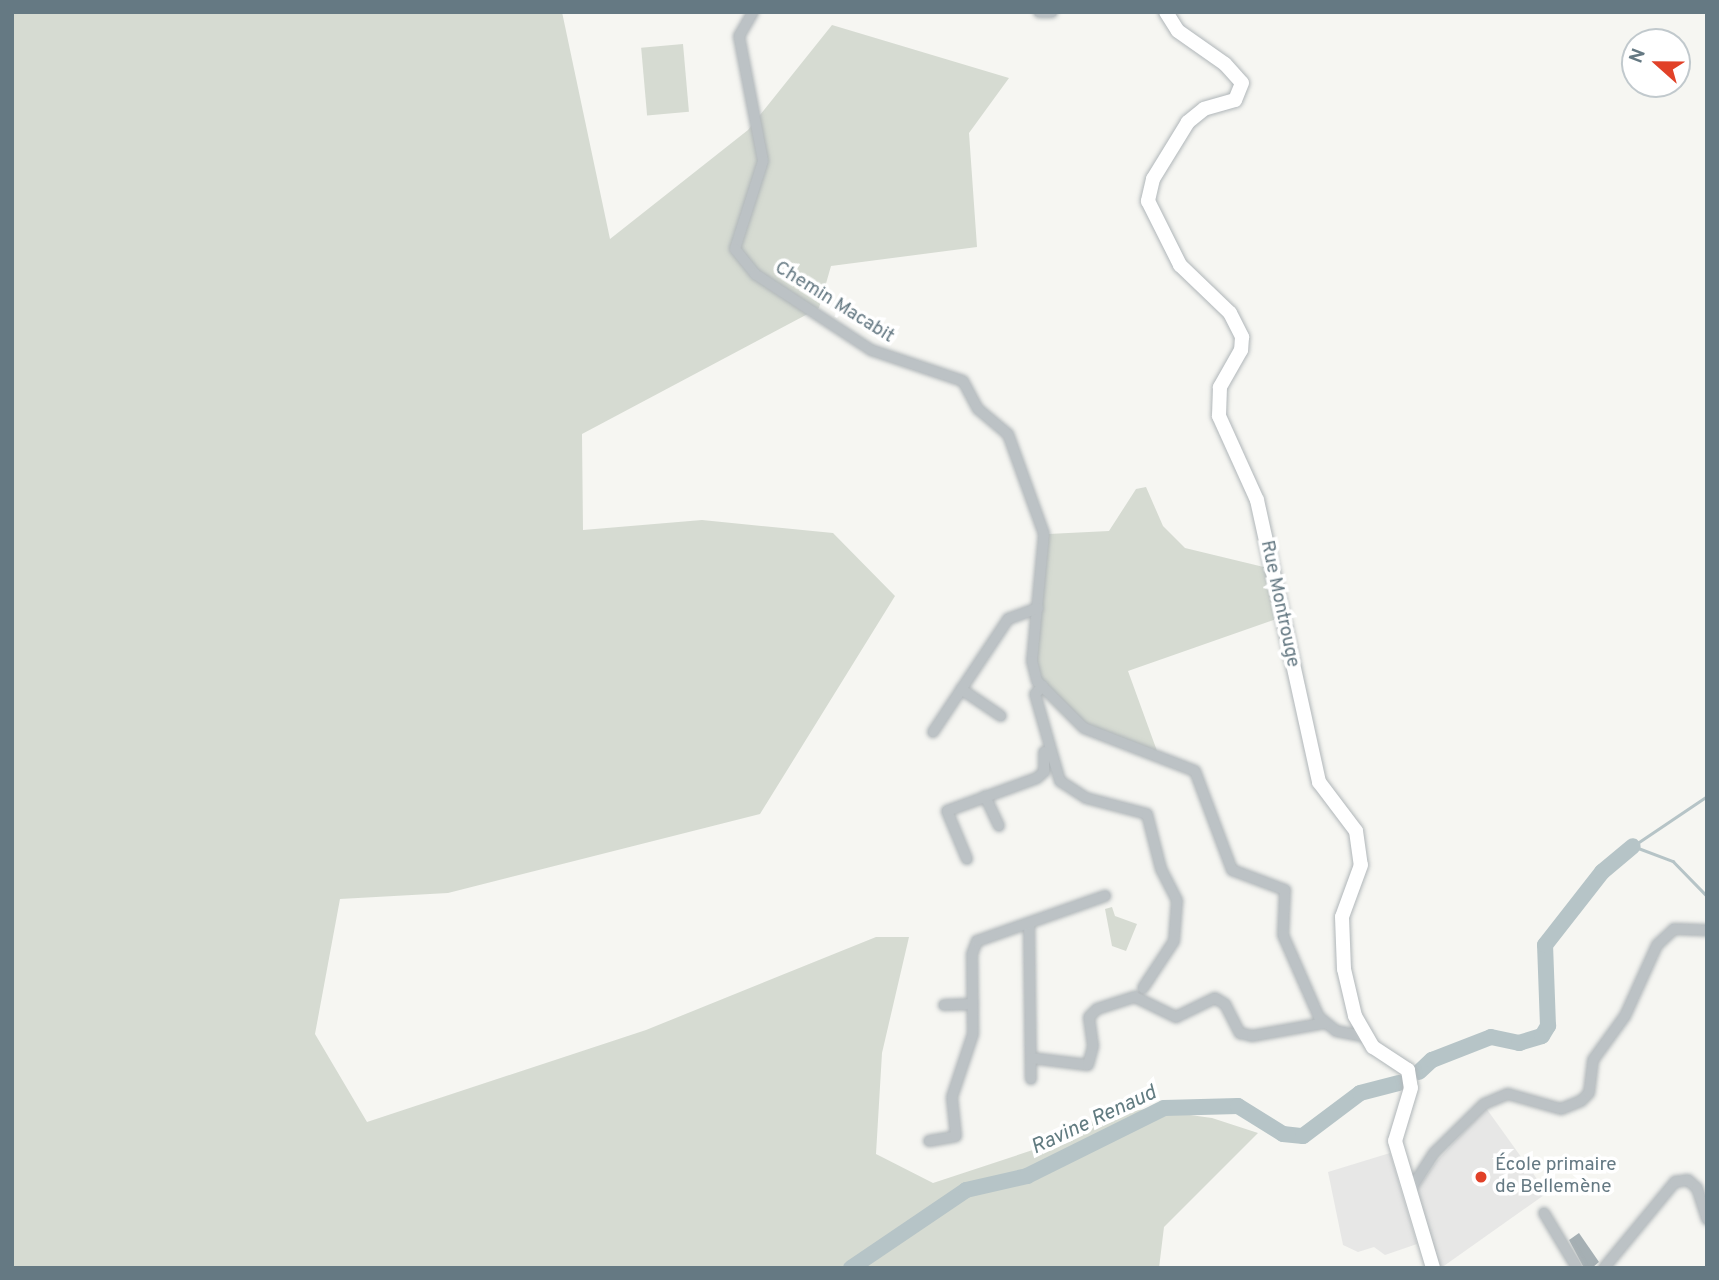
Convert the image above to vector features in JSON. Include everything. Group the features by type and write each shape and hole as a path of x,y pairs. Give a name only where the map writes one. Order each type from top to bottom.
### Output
{"main road":[{"name":"Rue Montrouge","path":"1166,12 1178,31 1225,64 1242,83 1235,100 1204,109 1188,122 1153,178 1148,201 1180,265 1230,313 1242,337 1241,350 1220,387 1219,416 1257,500 1319,782 1356,831 1361,849 1342,934 1350,998 1368,1037 1381,1054 1408,1070 1411,1088 1395,1141 1433,1268"}],"street":[{"name":"Chemin Macabit","path":"753,12 739,36 754,91 763,161 735,249 755,274 872,350 962,381 978,409 1007,434 1044,534 1033,673 1084,728 1195,771 1232,870 1284,890 1280,924 1290,962 1325,1023"},
{"path":"1039,12 1052,12"},
{"path":"933,732 1008,619 1038,608"},
{"name":"Chemin Macabit","path":"1043,686 1035,694 1052,769 1069,788 1138,810 1150,820 1161,869 1177,901 1179,925 1143,988"},
{"path":"961,690 1001,716"},
{"path":"967,859 947,811 1041,775 1046,742"},
{"path":"985,796 999,826"},
{"path":"929,1141 956,1136 952,1097 970,1050 977,942 1105,896"},
{"path":"1029,923 1031,1079"},
{"path":"1409,1193 1434,1153 1484,1104 1508,1094 1561,1109 1581,1101 1588,1093 1593,1060 1625,1016 1657,945 1674,929 1707,930"},
{"path":"1031,1058 1088,1065 1093,1046 1089,1017 1097,1009 1135,997 1176,1017 1215,998 1225,1004 1240,1033 1252,1036 1325,1023 1368,1037"},
{"path":"944,1005 973,1004"},
{"path":"1604,1268 1675,1182 1693,1183 1707,1219"},
{"path":"1544,1213 1577,1268"}],"shaded area":[{"path":"12,12 562,12 610,239 748,130 832,25 1009,78 969,133 977,247 831,266 819,308 582,434 583,530 702,520 833,533 895,596 760,814 448,893 340,899 315,1034 367,1122 646,1030 876,937 909,937 882,1053 876,1154 933,1183 1054,1143 1101,1116 1146,1109 1212,1118 1258,1133 1164,1227 1159,1268 12,1268"},
{"path":"683,44 689,112 647,115 641,48"},
{"path":"1146,487 1163,526 1185,548 1272,569 1282,617 1128,671 1157,751 1084,728 1033,673 1048,534 1109,531 1136,489"},
{"path":"1112,907 1115,916 1137,924 1126,951 1112,946 1105,909"},
{"name":"École primaire de Bellemène","path":"1486,1108 1547,1193 1441,1268 1414,1194 1437,1161"},
{"path":"1390,1153 1417,1244 1385,1255 1374,1247 1358,1252 1343,1245 1328,1172"}],"building":[{"path":"1579,1233 1599,1262 1592,1268 1584,1268 1569,1240"}],"waterway":[{"name":"Ravine Renaud","path":"1633,846 1707,796"},
{"path":"1633,846 1673,861 1707,896"},
{"name":"Ravine Renaud","path":"1419,1072 1432,1060 1491,1037 1519,1043 1542,1036 1548,1026 1545,945 1602,872 1633,846"},
{"name":"Ravine Renaud","path":"851,1268 966,1190 1027,1176 1164,1108 1238,1106 1283,1134 1303,1136 1360,1093 1399,1083"}],"place":[{"name":"École primaire de Bellemène","path":"1481,1177"}]}
